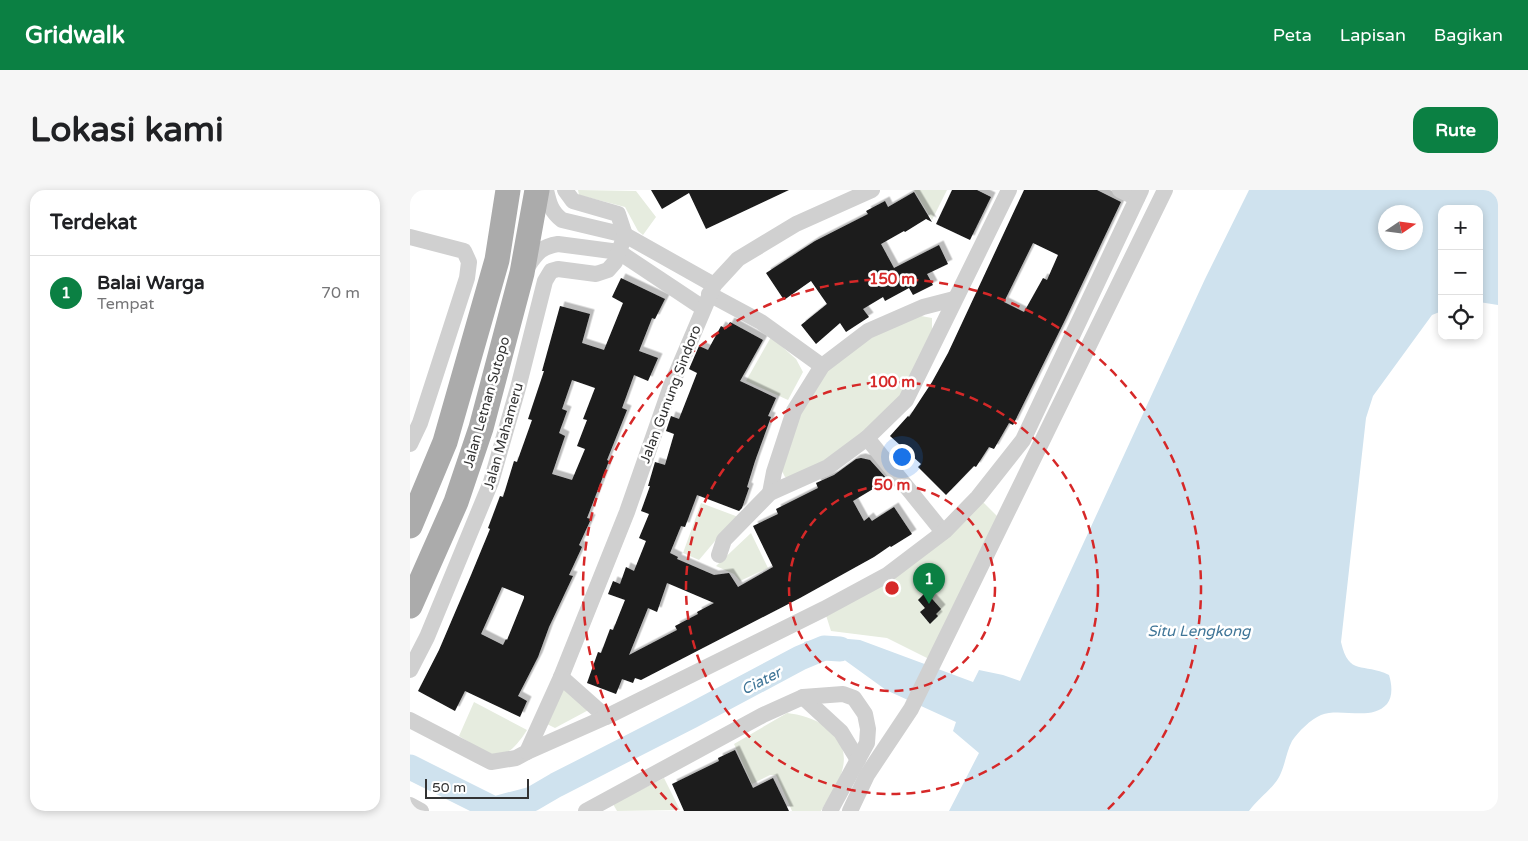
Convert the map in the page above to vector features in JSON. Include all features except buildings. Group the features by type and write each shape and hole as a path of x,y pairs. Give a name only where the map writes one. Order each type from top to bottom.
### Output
{"main road":[{"name":"Jalan Letnan Sutopo","path":"410,526 447,433 497,260 508,190"},
{"name":"Jalan Letnan Sutopo","path":"410,606 456,502 481,428 522,273 537,190"}],"street":[{"path":"546,190 551,207 562,220 625,235 709,296"},
{"path":"565,190 573,201 618,214 625,235 618,252"},
{"name":"Jalan Gunung Sindoro","path":"527,752 561,677 627,512 671,386 709,296 738,259 796,224 872,190"},
{"path":"720,556 724,540 770,493 825,469 866,438 906,400 1009,190"},
{"path":"410,720 491,762 516,758 606,717 780,632 887,575 943,532 978,497 1022,440 1139,194 1120,190"},
{"path":"850,811 868,775 910,709 1165,190"},
{"path":"410,237 464,251 469,262 467,278 420,423 410,444"},
{"path":"522,273 540,250 558,244 618,252 761,322 822,366"},
{"name":"Jalan Mahameru","path":"410,670 426,637 491,482 518,388 545,281 551,271 558,268 596,274 602,273 616,262 618,252"},
{"path":"770,493 774,472 794,411 822,366 868,331 923,307 954,299"},
{"path":"866,438 943,532"},
{"path":"561,677 606,717"},
{"path":"586,811 604,807 763,715 803,696 843,694 854,698 865,714 868,729 867,742 830,811"},
{"path":"803,696 841,732 858,760"},
{"path":"410,805 420,811"}],"shaded area":[{"path":"578,190 636,191 656,217 643,235 638,231 625,207 579,195"},
{"path":"914,190 947,190 932,220"},
{"path":"921,316 932,318 932,331 906,400 867,438 793,479 785,477 780,467 781,448 822,366 868,331"},
{"path":"771,337 796,359 803,372 788,400 746,381"},
{"path":"978,497 1004,523 929,659 887,638 831,631 824,609 945,531"},
{"path":"701,503 741,518 715,541 699,560 683,553"},
{"path":"751,533 768,568 740,581 734,574 716,566"},
{"path":"563,684 596,706 555,728 545,723"},
{"path":"474,702 527,730 511,750 496,755 488,753 459,736"},
{"path":"787,713 819,722 836,736 841,745 844,755 842,773 821,811 792,811 776,775 770,775 752,784 734,744"},
{"path":"664,778 680,810 617,811 613,804"}],"water":[{"name":"Situ Lengkong","path":"1249,190 1498,190 1498,305 1483,303 1483,205 1438,205 1438,313 1432,315 1373,396 1366,418 1341,642 1344,653 1353,664 1389,675 1391,690 1387,704 1373,712 1329,713 1317,717 1309,723 1292,741 1283,768 1272,787 1249,811 949,811 979,753 953,731 956,722 886,690 839,656 823,655 811,662 804,642 825,637 860,640 973,682 979,670 1020,681 1205,279"}],"waterway":[{"name":"Ciater","path":"410,767 494,809 532,799 800,658 824,648 840,649"}],"place":[{"name":"Balai Warga","path":"929,604"}]}
